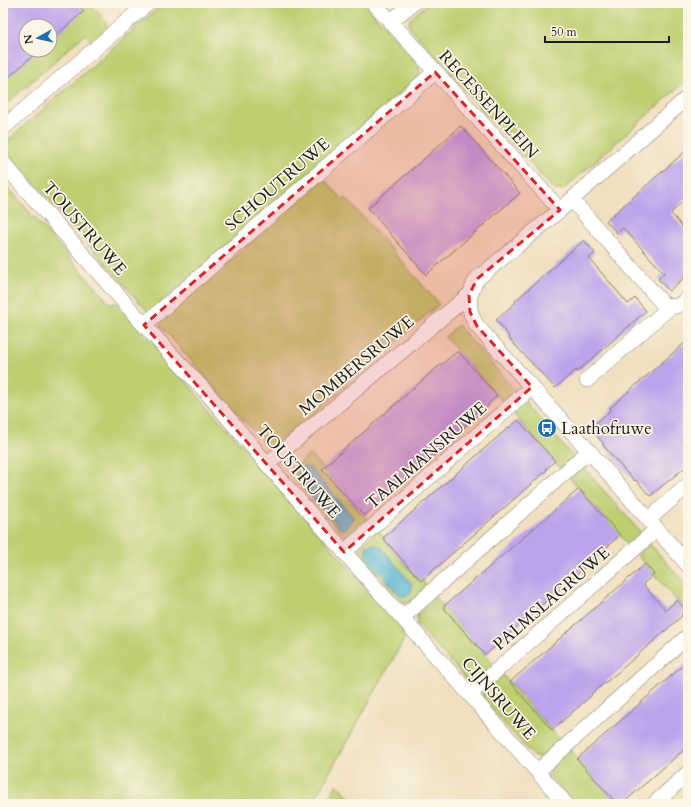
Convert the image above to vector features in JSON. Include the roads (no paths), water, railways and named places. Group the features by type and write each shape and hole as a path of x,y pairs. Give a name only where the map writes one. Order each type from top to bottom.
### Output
{"street":[{"path":"3,128 148,3"},
{"name":"RECESSENPLEIN","path":"374,3 560,210"},
{"path":"390,22 412,3"},
{"name":"SCHOUTRUWE","path":"144,325 435,72"},
{"path":"688,98 572,200 477,279 472,286 469,295 470,312 477,326 589,451 688,565"},
{"name":"TOUSTRUWE","path":"3,163 144,325 208,394 267,464 402,617"},
{"path":"572,200 663,304 670,307 676,307 688,298"},
{"name":"MOMBERSRUWE","path":"267,464 469,295"},
{"path":"587,380 670,307"},
{"name":"TAALMANSRUWE","path":"344,552 532,387"},
{"path":"402,617 589,451"},
{"name":"PALMSLAGRUWE","path":"470,694 653,524 688,485"},
{"name":"CIJNSRUWE","path":"402,617 566,804"},
{"path":"538,771 688,636"},
{"path":"654,804 688,773"}],"water":[{"path":"305,466 310,467 353,517 351,523 346,529 341,529 297,479 298,470"},
{"path":"373,544 380,546 412,584 411,593 406,597 400,595 366,557 366,547"}],"place":[{"name":"Laathofruwe","path":"547,428"}]}
